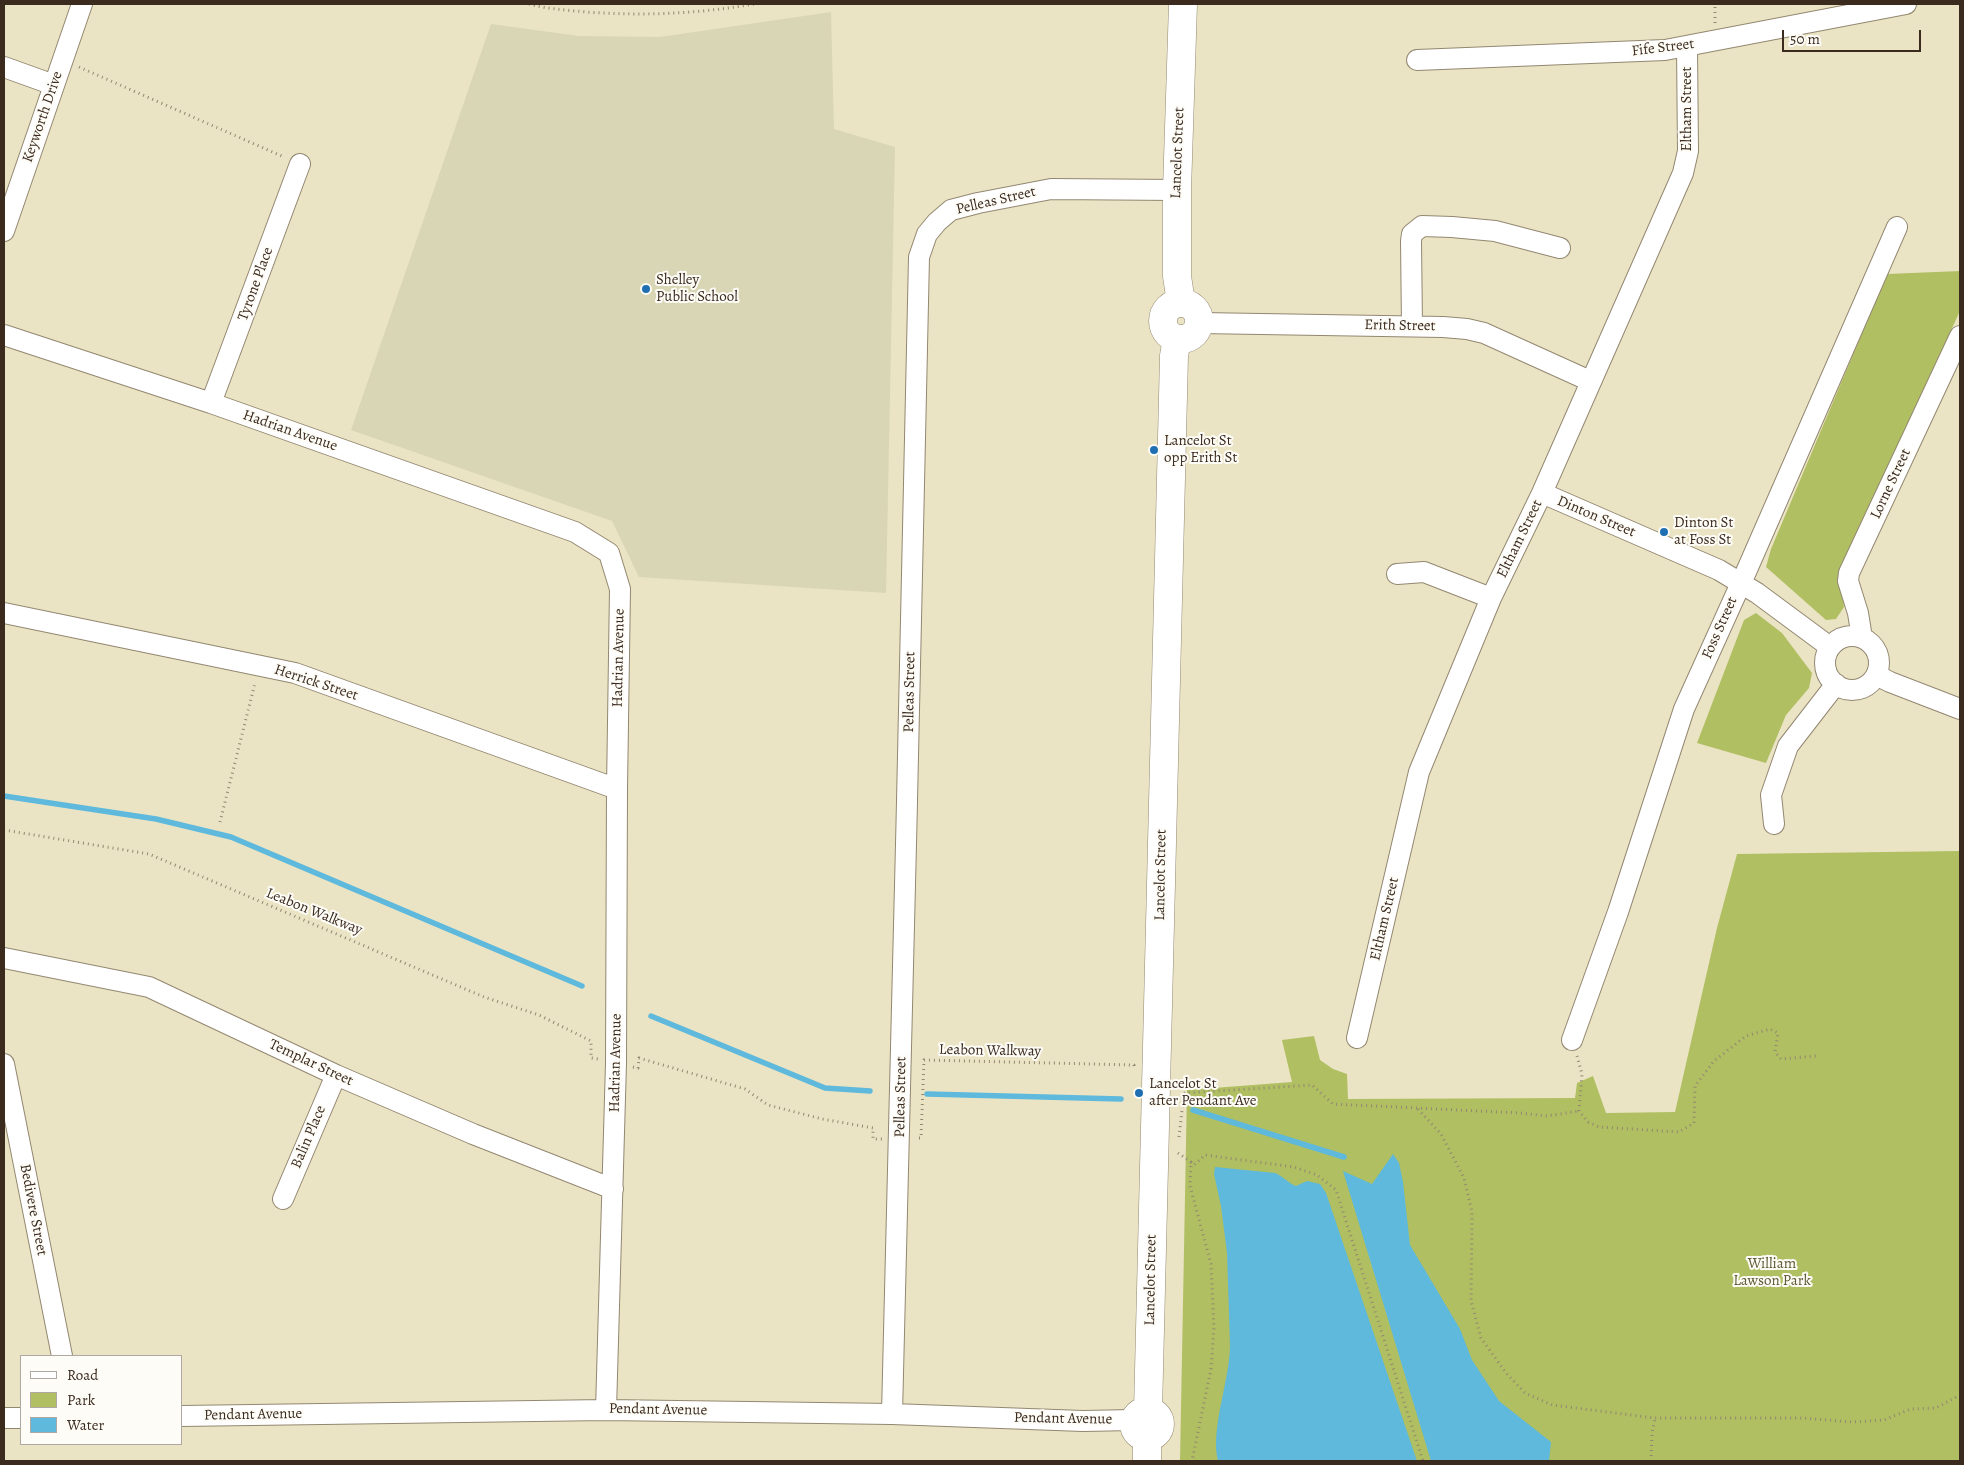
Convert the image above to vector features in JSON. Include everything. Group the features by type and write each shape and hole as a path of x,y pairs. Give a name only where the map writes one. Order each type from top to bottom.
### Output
{"street":[{"name":"Keyworth Drive","path":"4,231 82,4"},
{"name":"Lancelot Street","path":"1181,303 1177,276 1177,190 1183,4"},
{"name":"Fife Street","path":"1417,60 1656,51 1906,4"},
{"name":"Eltham Street","path":"1357,1038 1419,772 1491,598 1542,493 1686,162 1688,143 1687,46"},
{"path":"4,67 54,84"},
{"name":"Tyrone Place","path":"211,403 300,164"},
{"name":"Pelleas Street","path":"892,1414 901,1118 919,257 927,234 937,222 952,210 978,203 1051,189 1177,190"},
{"path":"1412,326 1411,241 1412,234 1422,226 1495,231 1560,248"},
{"name":"Foss Street","path":"1572,1040 1618,912 1684,709 1897,227"},
{"path":"1181,303 1187,303 1197,311 1200,323 1198,329 1189,338 1177,339 1166,330 1164,317 1172,305 1181,303"},
{"name":"Erith Street","path":"1200,323 1455,328 1484,333 1590,381"},
{"name":"Hadrian Avenue","path":"4,335 211,403 574,532 609,553 620,589 616,1063 606,1410"},
{"name":"Lorne Street","path":"1862,638 1858,613 1848,581 1849,573 1960,336"},
{"name":"Lancelot Street","path":"1144,1432 1174,356 1177,339"},
{"name":"Dinton Street","path":"1542,493 1719,570 1741,582 1830,647"},
{"path":"1397,574 1424,572 1491,598"},
{"name":"Herrick Street","path":"4,613 295,673 617,790"},
{"path":"1853,636 1869,642 1875,649 1878,657 1876,675 1872,681 1858,689 1843,688 1836,684 1826,670 1825,662 1830,647 1844,637 1853,636"},
{"path":"1876,675 1960,709"},
{"path":"1774,824 1770,795 1788,746 1836,684"},
{"name":"Templar Street","path":"4,958 149,987 336,1075 473,1134 613,1189"},
{"name":"Bedivere Street","path":"4,1064 62,1355"},
{"name":"Balin Place","path":"283,1199 336,1075"},
{"name":"Pendant Avenue","path":"182,1416 606,1410 892,1414 1083,1421 1144,1432"},
{"path":"4,1418 20,1418"}],"path":[{"path":"529,4 558,10 655,15 723,9 754,4"},
{"path":"1715,4 1715,26"},
{"path":"62,60 300,164"},
{"path":"220,822 260,666"},
{"name":"Leabon Walkway","path":"4,830 149,854 484,997 539,1015 591,1041 591,1058"},
{"path":"1572,1040 1582,1074 1579,1111 1588,1122 1599,1127 1679,1132 1694,1123 1695,1086 1714,1061 1746,1036 1770,1029 1778,1033 1775,1052 1781,1059 1816,1056"},
{"path":"638,1068 639,1058 726,1083 745,1089 768,1105 822,1119 873,1128 873,1139"},
{"name":"Leabon Walkway","path":"921,1138 924,1060 1134,1065"},
{"path":"1182,1082 1184,1093 1178,1153 1194,1165 1205,1155 1294,1167 1317,1174 1336,1190 1423,1461"},
{"path":"1184,1093 1312,1085 1333,1104 1520,1113 1546,1116 1570,1114 1579,1111"},
{"path":"1418,1109 1441,1134 1464,1178 1472,1212 1471,1301 1481,1338 1506,1372 1525,1393 1552,1405 1656,1418 1802,1418 1852,1422 1884,1420 1911,1409 1936,1408 1960,1395"},
{"path":"1191,1162 1190,1186 1211,1264 1214,1328 1211,1369 1192,1461"},
{"path":"1650,1461 1652,1433 1656,1418"}],"shaded area":[{"name":"Shelley Public School","path":"831,12 834,129 895,147 886,593 639,577 612,521 351,430 491,24 579,36 660,37"}],"green space":[{"path":"1960,271 1960,311 1839,571 1844,607 1836,619 1826,620 1766,567 1771,549 1887,274"},
{"path":"1756,613 1782,633 1812,673 1809,688 1786,715 1766,763 1697,743 1744,620"},
{"name":"William Lawson Park","path":"1960,851 1960,1461 1180,1461 1187,1090 1292,1082 1282,1040 1314,1036 1320,1060 1333,1069 1347,1074 1348,1099 1575,1098 1577,1083 1593,1076 1606,1113 1675,1112 1717,928 1737,854"}],"water":[{"path":"1393,1154 1399,1163 1403,1182 1410,1245 1460,1329 1472,1360 1499,1401 1551,1442 1549,1461 1431,1461 1343,1171 1372,1184"},
{"path":"1215,1167 1275,1173 1296,1186 1307,1181 1320,1184 1326,1193 1417,1461 1218,1461 1216,1434 1230,1345 1227,1253 1221,1206 1214,1174"}],"waterway":[{"path":"4,796 156,819 231,837 582,986"},
{"path":"651,1016 825,1088 870,1091"},
{"path":"927,1094 1121,1099"},
{"path":"1193,1110 1344,1157"}],"place":[{"name":"Shelley Public School","path":"646,289"},
{"name":"Lancelot St opp Erith St","path":"1154,450"},
{"name":"Dinton St at Foss St","path":"1664,532"},
{"name":"Lancelot St after Pendant Ave","path":"1139,1093"}]}
